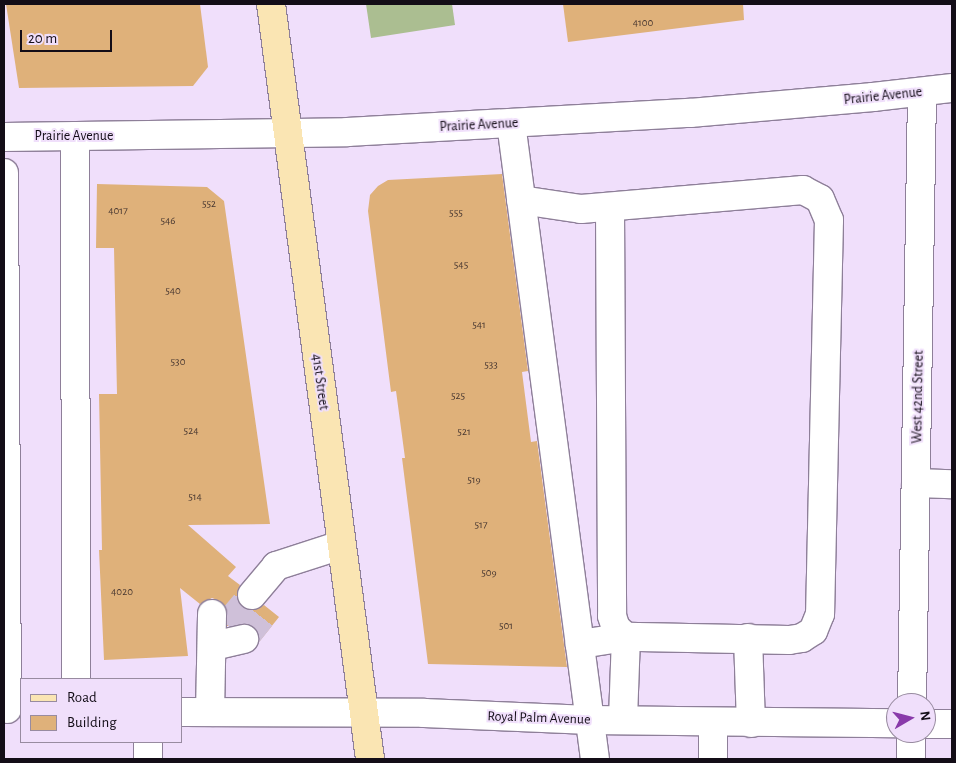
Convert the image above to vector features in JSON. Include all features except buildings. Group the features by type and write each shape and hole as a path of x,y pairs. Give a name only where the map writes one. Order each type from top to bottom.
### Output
{"main road":[{"name":"41st Street","path":"271,4 370,759"}],"street":[{"name":"Prairie Avenue","path":"4,137 287,134 511,124 709,111 952,88"},
{"name":"West 42nd Street","path":"912,693 922,92"},
{"path":"511,124 595,759"},
{"path":"75,136 76,678"},
{"path":"4,174 11,709"},
{"path":"521,200 581,209 610,208 803,190 820,199 829,220 820,614 813,631 802,638 626,637 580,644"},
{"path":"610,208 612,616 616,628 626,637"},
{"path":"916,484 952,484"},
{"path":"256,592 276,566 341,545"},
{"path":"210,712 224,631"},
{"path":"622,720 626,637"},
{"path":"748,638 751,722"},
{"name":"Royal Palm Avenue","path":"182,712 364,713 590,720 886,723"},
{"path":"713,722 713,759"},
{"path":"936,724 952,724"},
{"path":"148,743 148,759"},
{"path":"911,743 911,759"}],"green space":[{"path":"366,4 452,4 455,25 371,38"}],"tunnel":[{"path":"227,625 252,595"},
{"path":"244,639 268,608"}]}
